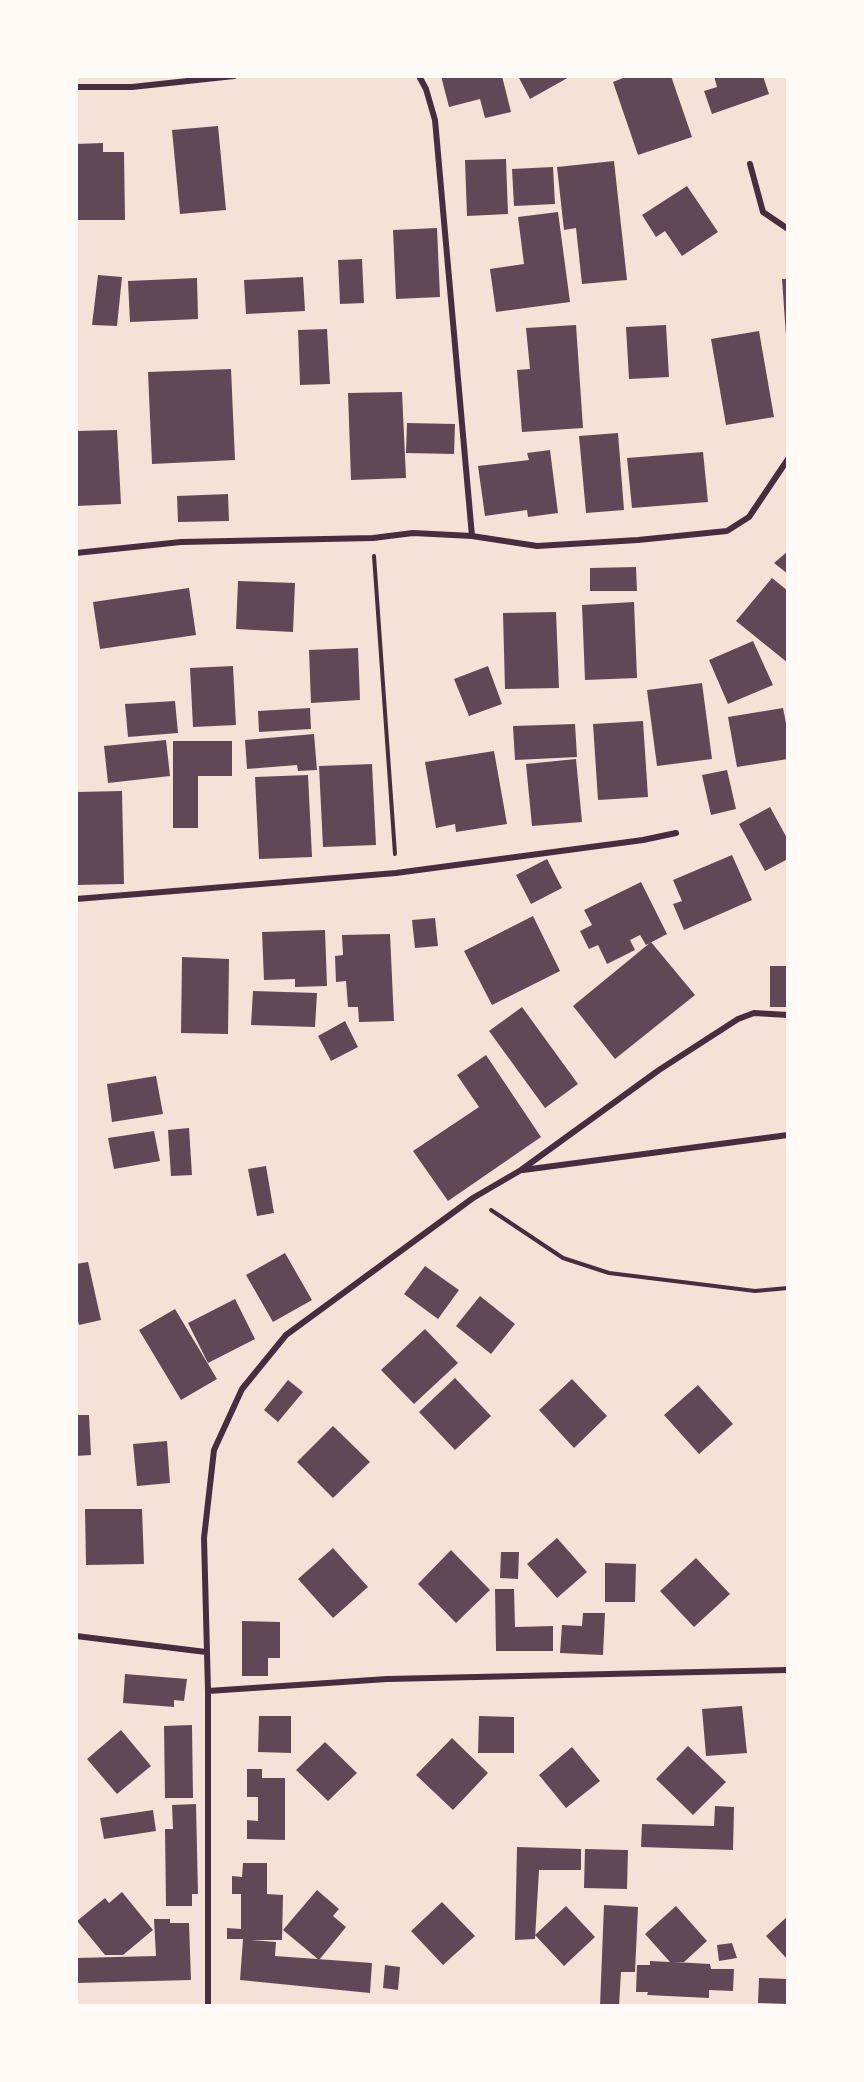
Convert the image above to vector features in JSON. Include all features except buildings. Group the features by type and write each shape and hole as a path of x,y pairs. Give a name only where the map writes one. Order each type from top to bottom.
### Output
{"street":[{"path":"76,87 132,87 234,76"},
{"path":"419,76 426,89 435,120 472,536"},
{"path":"750,164 763,212 788,229"},
{"path":"76,553 181,542 373,538 413,533 472,536 537,546 638,540 727,531 749,517 788,459"},
{"path":"76,899 396,873 643,840 676,833"},
{"path":"208,2006 208,1691 204,1538 214,1450 242,1389 286,1335 473,1198 521,1170 660,1070 738,1019 754,1013 788,1015"},
{"path":"521,1170 788,1135"},
{"path":"76,1636 206,1652"},
{"path":"208,1691 387,1679 788,1670"}],"path":[{"path":"373,538 396,873"},
{"path":"473,1198 563,1258 609,1273 755,1291 788,1288"}]}
